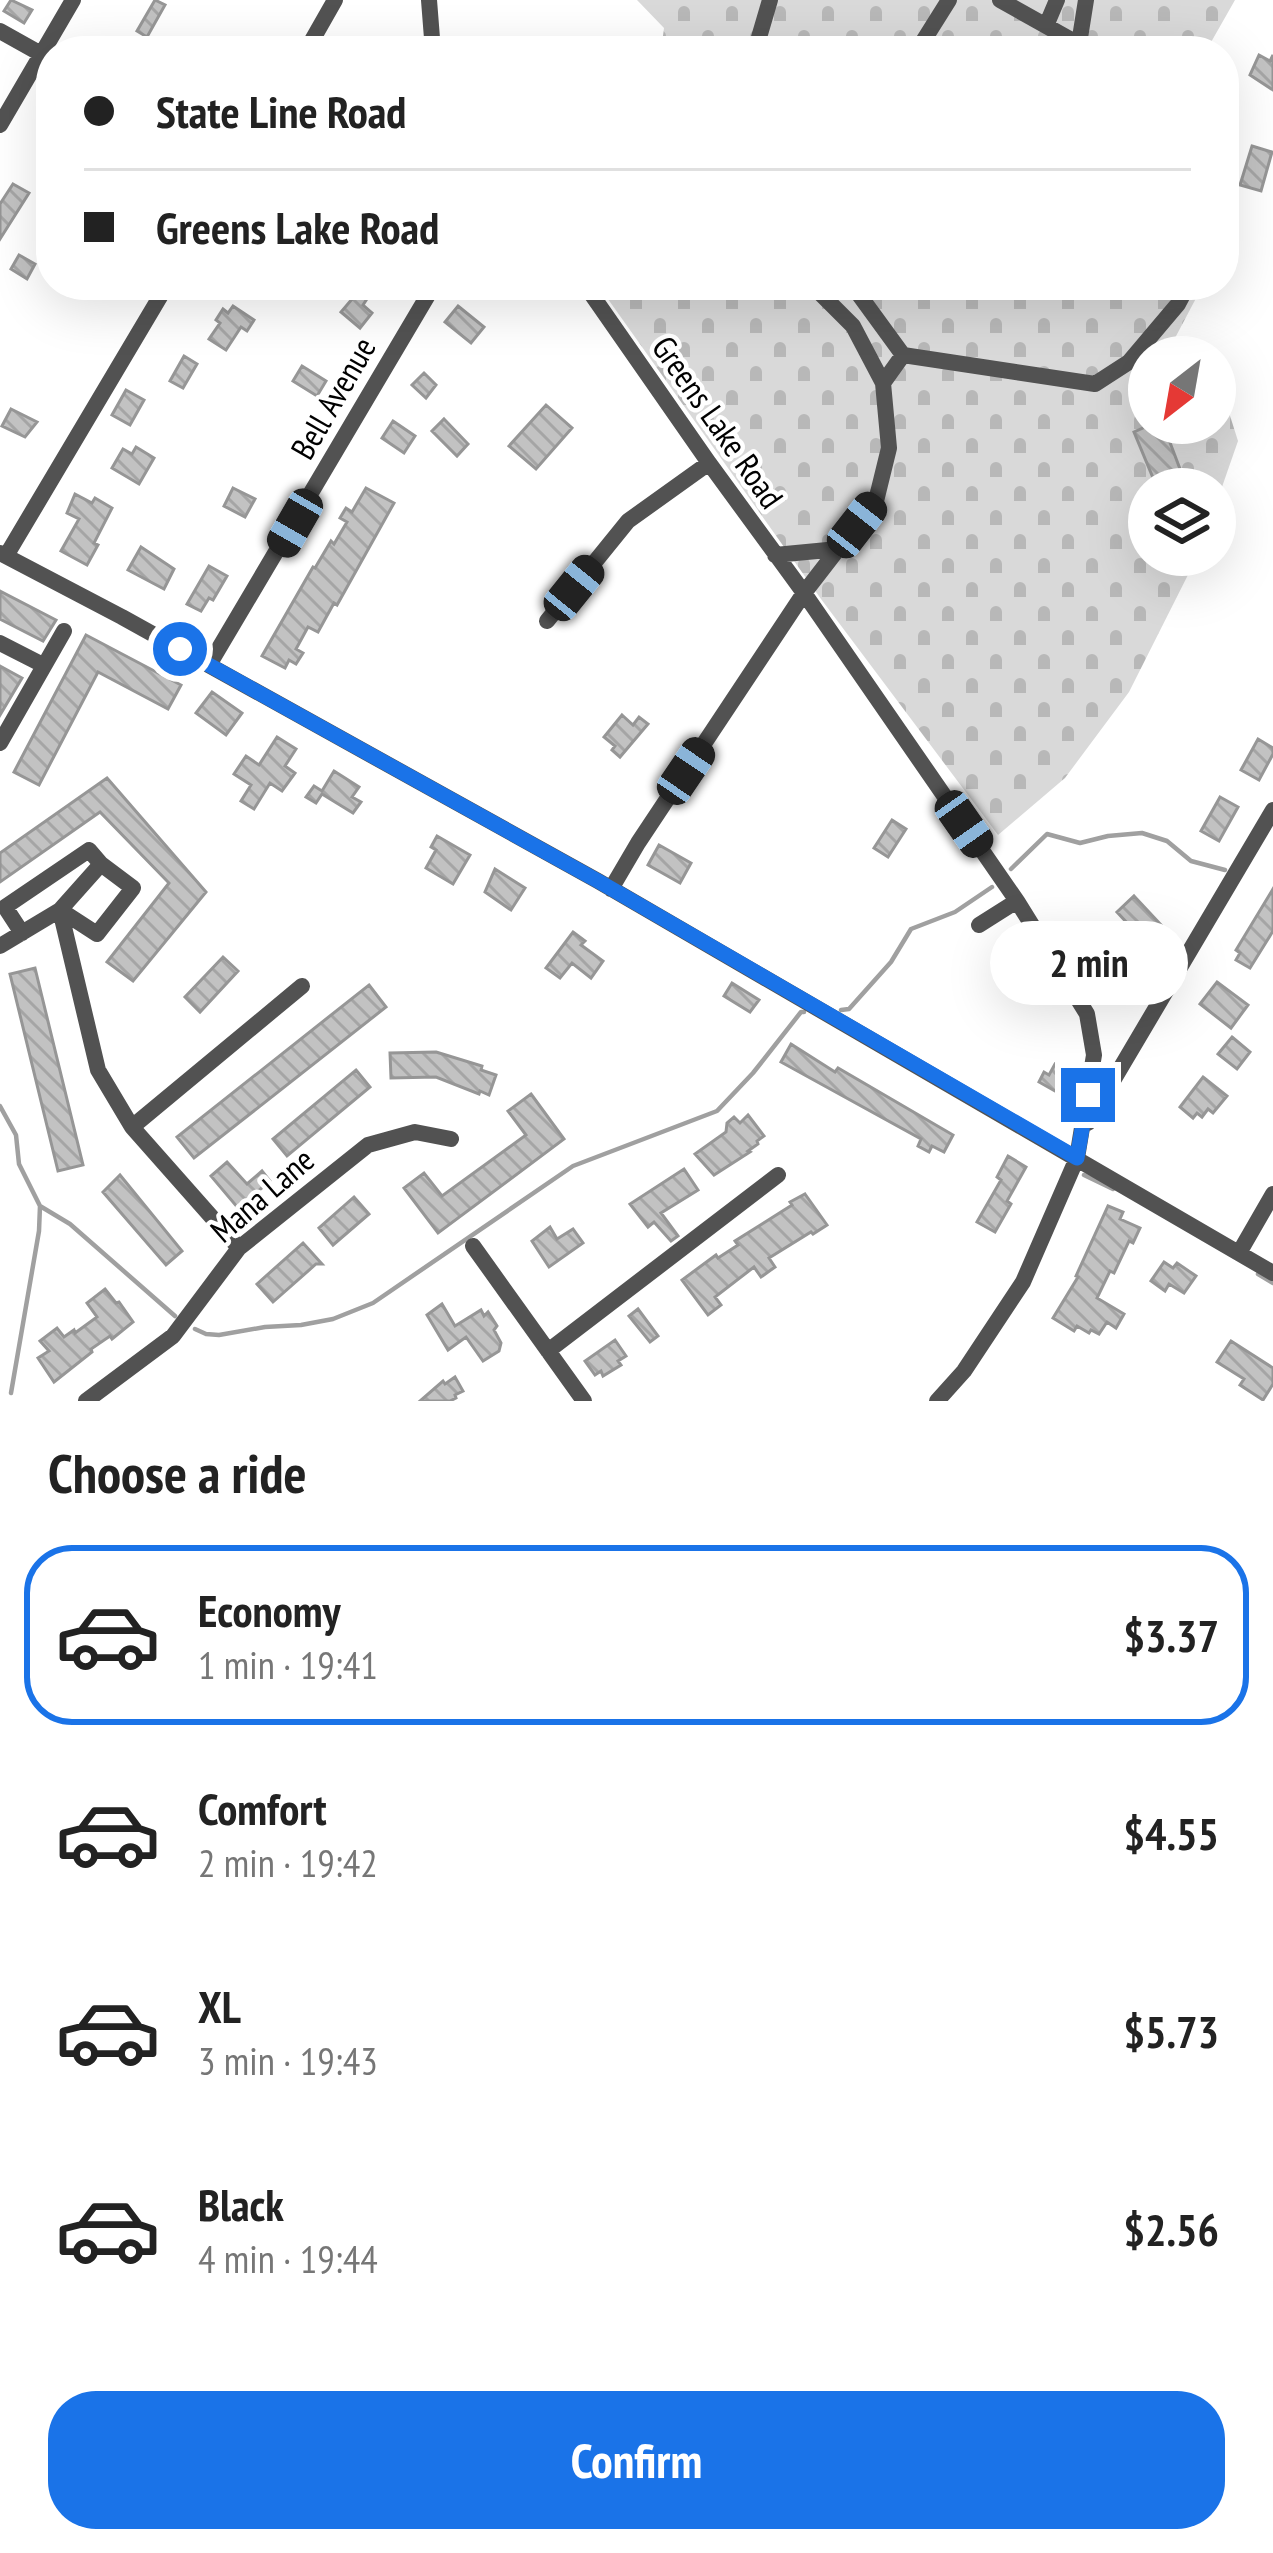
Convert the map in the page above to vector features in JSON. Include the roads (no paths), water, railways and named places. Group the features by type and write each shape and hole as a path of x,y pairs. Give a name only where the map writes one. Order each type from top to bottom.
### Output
{"street":[{"path":"56,36 73,0"},
{"path":"315,36 335,0"},
{"path":"429,0 432,36"},
{"path":"759,36 770,0"},
{"path":"926,36 949,0"},
{"path":"1000,0 1064,36"},
{"path":"1046,26 1057,0"},
{"path":"1085,36 1086,0"},
{"path":"0,31 36,51"},
{"path":"0,125 36,72"},
{"path":"158,300 3,555 611,889 1273,1273"},
{"name":"Bell Avenue","path":"209,665 425,300"},
{"name":"Greens Lake Road","path":"601,300 709,463 1017,901 1087,1014 1094,1055 1077,1158 1023,1282 964,1371 937,1401"},
{"path":"611,889 804,593 876,501 889,448 883,383 853,326 827,300"},
{"path":"863,300 903,356 1095,383 1129,362 1180,300"},
{"path":"883,383 903,356"},
{"path":"547,621 628,521 709,463"},
{"path":"775,555 838,549"},
{"path":"0,743 64,631"},
{"path":"0,643 43,665"},
{"path":"1082,1134 1273,810"},
{"path":"22,933 5,907 88,850 133,888 97,934 60,910"},
{"path":"0,946 60,910 100,864"},
{"path":"979,925 1017,901"},
{"path":"60,910 98,1070 132,1127 239,1248"},
{"path":"132,1127 302,986"},
{"name":"Mana Lane","path":"86,1401 172,1336 239,1248 368,1145 415,1132 451,1139"},
{"path":"548,1351 778,1175"},
{"path":"1239,1253 1273,1195"},
{"path":"472,1246 584,1401"}],"waterway":[{"path":"1011,869 1047,834 1080,843 1142,833 1167,841 1191,861 1225,870"},
{"path":"841,1010 849,1009 891,962 911,929 955,912 992,887"},
{"path":"195,1329 219,1335 301,1325 333,1319 373,1303 573,1166 717,1111 804,1012"},
{"path":"0,1106 16,1135 19,1164 40,1206 11,1393"},
{"path":"1084,1175 1113,1189"},
{"path":"40,1206 70,1224 175,1316"},
{"path":"1258,1274 1273,1283"}]}
